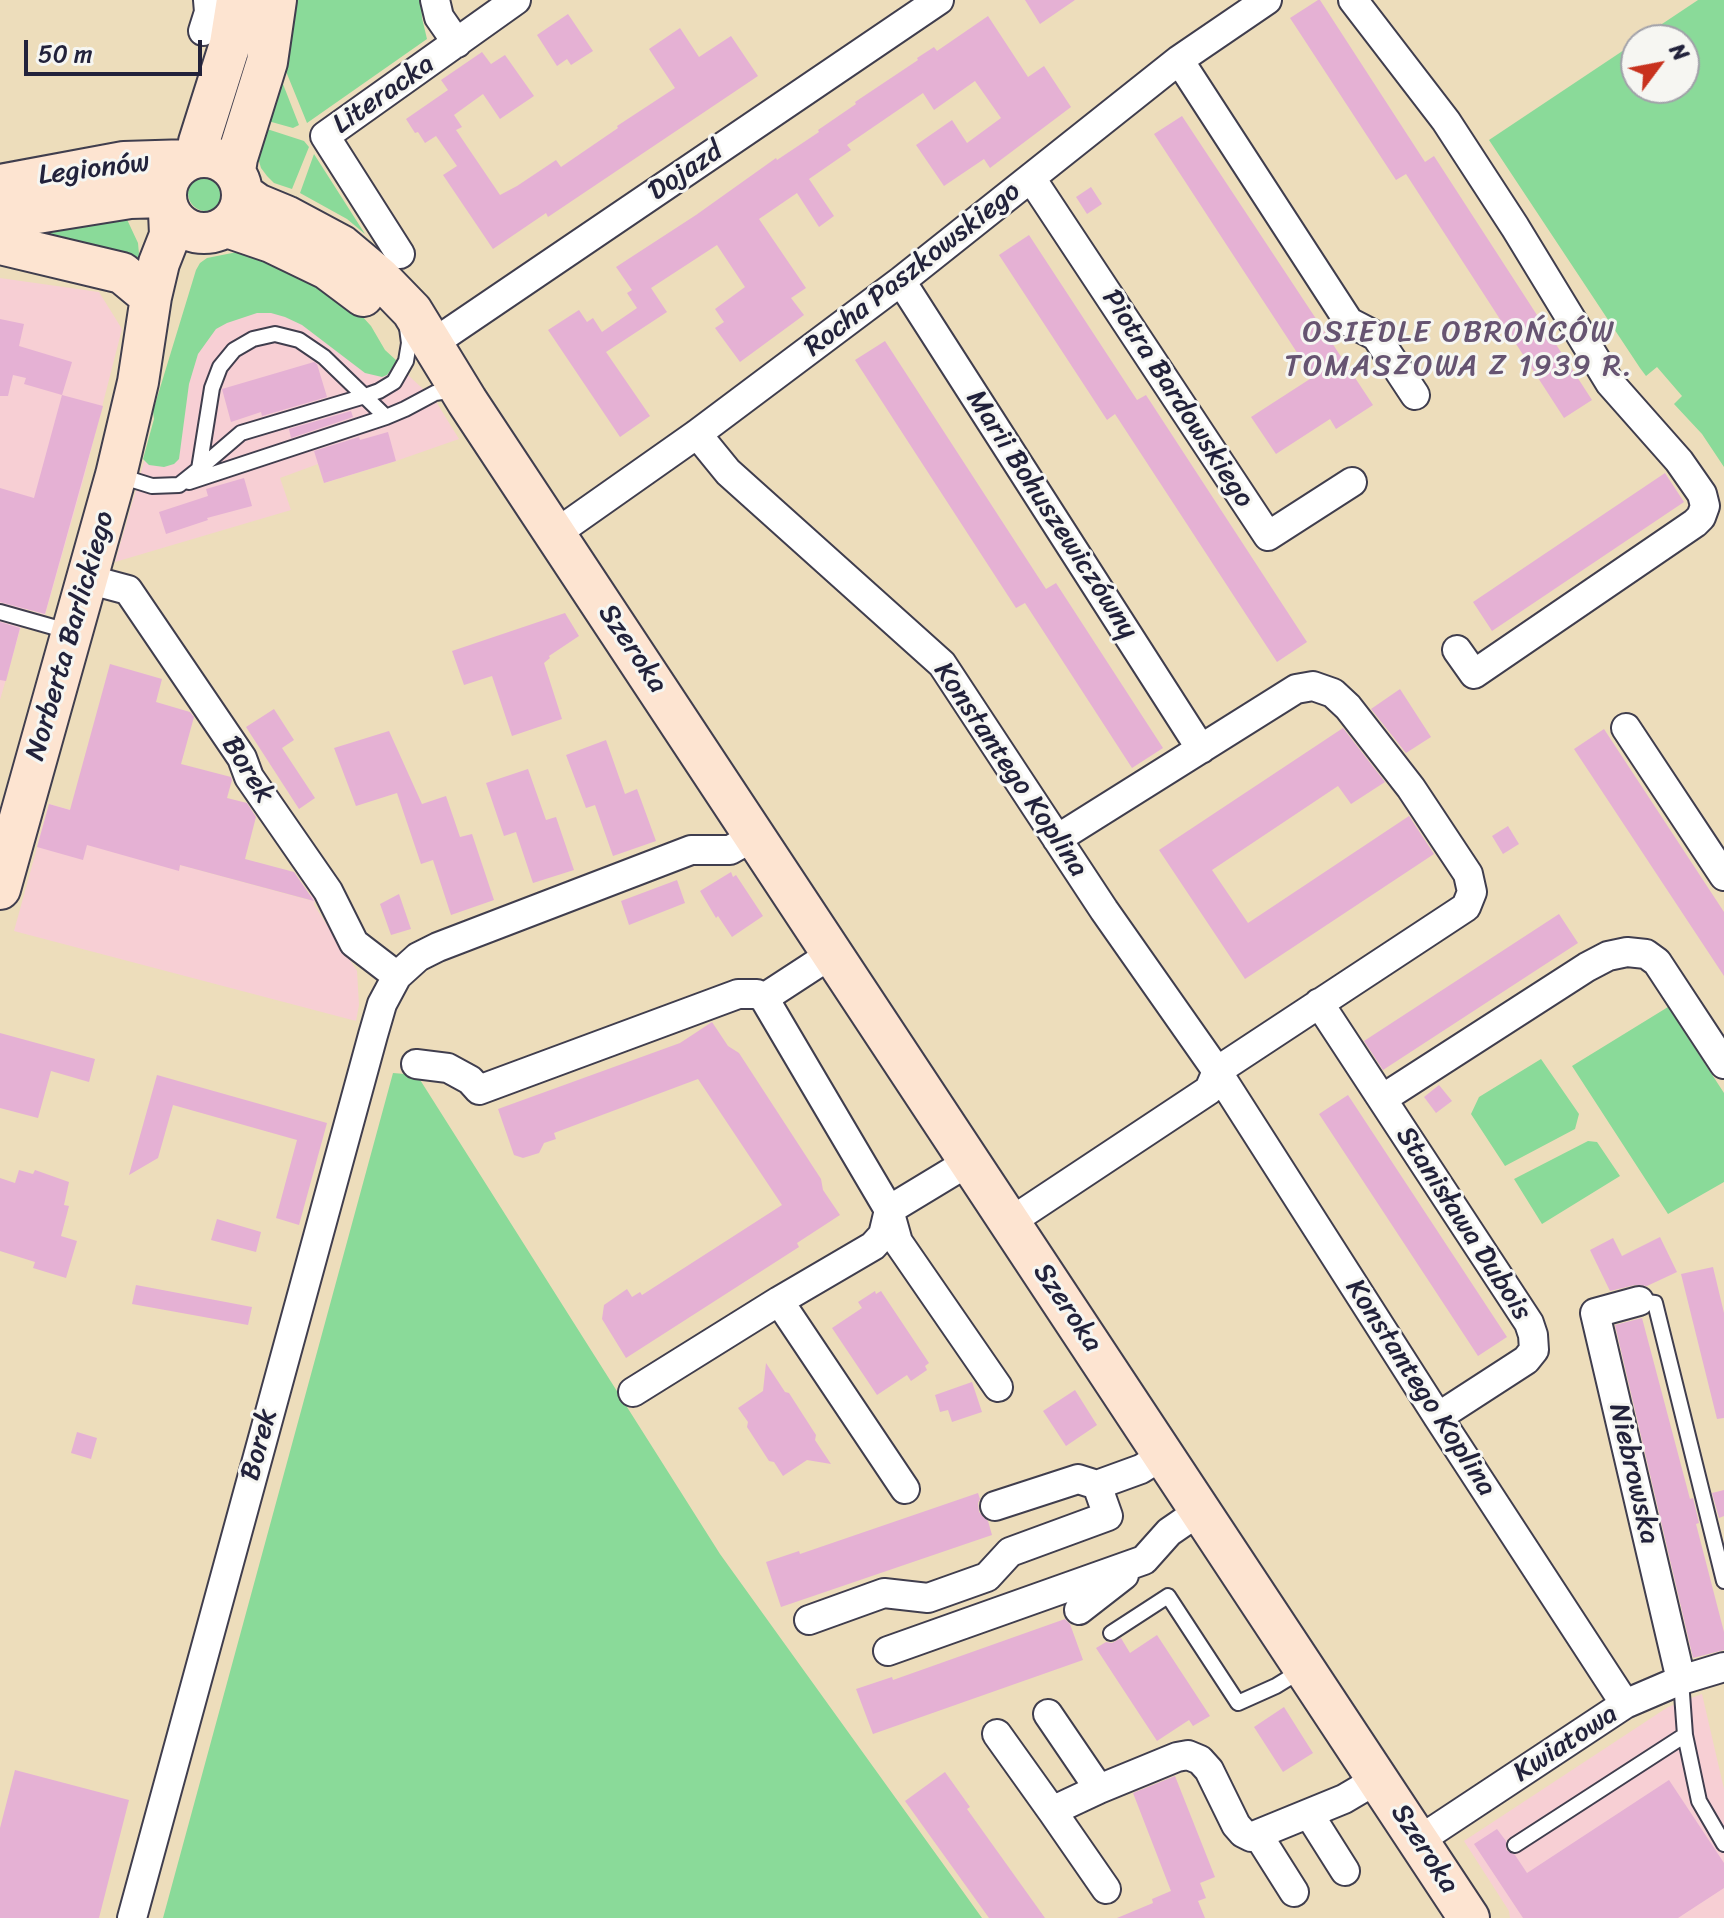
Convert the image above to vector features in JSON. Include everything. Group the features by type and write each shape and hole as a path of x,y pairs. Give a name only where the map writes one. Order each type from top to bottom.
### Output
{"street":[{"path":"203,31 209,12 208,0"},
{"path":"192,159 230,44 237,0"},
{"path":"228,206 217,159 192,159 178,166 167,186 167,204 178,224 191,232 228,206 237,158 267,62 276,0"},
{"path":"435,0 439,17 457,43"},
{"name":"Literacka","path":"400,254 325,136 516,0"},
{"name":"Dojazd","path":"419,336 939,0"},
{"name":"Rocha Paszkowskiego","path":"555,534 697,434 901,281 1179,60 1267,0"},
{"path":"1353,0 1446,121 1610,383 1679,461 1702,494 1705,506 1695,523 1474,674 1457,650"},
{"path":"1179,60 1349,322 1376,336 1415,395"},
{"name":"Legionów","path":"0,185 124,162 192,159"},
{"name":"Piotra Bardowskiego","path":"1031,178 1268,536 1352,482"},
{"name":"Legionów","path":"0,219 130,198 167,204"},
{"name":"Norberta Barlickiego","path":"0,889 116,475 138,382 151,297 170,235 167,204"},
{"name":"Szeroka","path":"228,206 257,204 342,246 379,277 412,311 419,336 467,401 1469,1918"},
{"name":"Norberta Barlickiego","path":"138,382 193,245 228,206"},
{"path":"0,244 122,273 151,297"},
{"name":"Marii Bohuszewiczówny","path":"901,281 1201,749"},
{"name":"Konstantego Koplina","path":"697,434 728,472 942,664 1104,910 1217,1071 1625,1704"},
{"name":"Borek","path":"87,579 128,590 242,758 249,777 328,891 354,943 397,976"},
{"path":"1010,1222 1209,1090 1217,1071 1466,907 1472,892 1468,874 1411,788 1348,707 1333,693 1313,686 1296,689 1057,839"},
{"path":"1626,728 1724,876"},
{"name":"Borek","path":"132,1918 373,1035 382,1004 397,976 418,957 466,936 691,850 730,850 755,836"},
{"path":"1382,1099 1587,967 1608,956 1627,952 1646,954 1657,962 1724,1064"},
{"path":"764,998 833,953"},
{"path":"416,1064 448,1068 470,1080 479,1090 738,994 757,994 764,998 889,1210 898,1242 998,1387"},
{"name":"Stanisława Dubois","path":"1319,1003 1529,1323 1533,1335 1534,1350 1526,1360 1438,1417"},
{"path":"633,1392 873,1246 883,1235 889,1210 970,1161"},
{"path":"779,1301 905,1489"},
{"name":"Niebrowska","path":"1639,1301 1595,1313 1681,1680"},
{"path":"995,1506 1078,1479 1097,1485 1141,1469 1165,1454"},
{"path":"809,1620 884,1593 928,1598 987,1577 1010,1552 1108,1516 1097,1485"},
{"path":"1079,1610 1144,1560 1169,1532 1201,1510"},
{"path":"888,1651 1144,1560"},
{"name":"Kwiatowa","path":"1418,1841 1625,1704 1681,1680 1724,1667"},
{"path":"1048,1714 1099,1789"},
{"path":"997,1734 1106,1889"},
{"path":"1052,1811 1099,1789 1188,1755 1200,1760 1209,1770 1236,1825 1251,1837 1258,1835 1294,1892"},
{"name":"Szeroka","path":"1258,1835 1349,1797 1378,1779"},
{"path":"1309,1814 1345,1871"}],"lane":[{"path":"199,469 212,388 220,367 234,350 253,339 275,334 299,340 324,357 386,417"},
{"path":"179,485 241,433 365,396 394,382 406,361 409,343 419,336"},
{"path":"116,475 152,486 179,485 386,417 435,393 448,391 467,401"},
{"path":"0,612 71,632"},
{"path":"1639,1301 1655,1303 1724,1581"},
{"path":"1111,1633 1168,1596 1238,1703 1306,1668"},
{"path":"1681,1680 1685,1735 1699,1801 1724,1844"},
{"path":"1515,1845 1685,1735"}],"shaded area":[{"path":"0,278 99,292 122,329 45,615 26,609 0,700"},
{"path":"197,279 382,351 435,400 459,439 324,483 318,464 280,478 291,510 115,562"},
{"path":"49,804 82,813 179,870 180,865 309,900 313,887 317,889 314,905 357,971 359,1005 356,1021 14,931"},
{"path":"1702,1694 1724,1789 1724,1918 1510,1918 1509,1911 1464,1841 1668,1707"}],"green space":[{"path":"295,0 421,0 427,39 307,123 285,69"},
{"path":"1698,0 1724,0 1724,467 1702,434 1674,404 1682,396 1657,367 1646,376 1640,368 1489,140 1620,53 1620,104 1700,104 1700,24 1662,24"},
{"path":"281,79 299,125 293,128 268,121"},
{"path":"267,129 304,141 309,147 292,189 274,183 261,168 258,158"},
{"path":"314,154 365,234 347,219 300,193"},
{"path":"206,175 219,180 224,193 219,206 206,211 193,206 188,193 193,180"},
{"path":"124,213 138,243 139,254 133,271 4,232"},
{"path":"237,252 296,276 352,308 371,326 385,350 397,361 382,377 365,373 302,325 271,313 257,313 227,323 216,329 198,354 189,384 179,459 164,467 149,465 143,459 154,419 153,411 196,270 207,258"},
{"path":"1668,1007 1724,1093 1724,1182 1668,1214 1572,1066"},
{"path":"1541,1059 1579,1114 1575,1129 1505,1166 1471,1114 1479,1097"},
{"path":"393,1073 417,1075 720,1554 982,1918 163,1918"},
{"path":"1588,1141 1597,1142 1620,1176 1542,1224 1514,1179"}],"building":[{"path":"1025,0 1075,0 1040,24"},
{"path":"1318,0 1425,162 1434,156 1592,400 1564,418 1406,174 1396,180 1290,18"},
{"path":"568,14 593,51 571,65 567,59 557,66 537,35"},
{"path":"988,16 1028,77 1044,66 1071,107 990,168 984,159 944,186 916,145 952,120 967,143 1001,118 975,81 934,110 923,93 847,145 851,150 809,179 834,216 819,227 797,193 759,219 806,288 791,298 804,315 740,362 715,328 724,322 715,309 745,287 717,245 651,288 667,312 606,352 650,416 620,437 548,330 579,310 587,322 593,318 602,332 637,308 627,293 632,290 616,267 819,132 917,58 934,47 937,51"},
{"path":"680,28 699,57 731,36 758,76 548,217 546,213 493,249 443,175 457,166 436,136 425,143 406,119 448,90 441,80 482,52 491,64 505,55 534,96 500,119 483,94 454,115 462,127 456,130 500,195 556,160 561,167 675,88 649,49"},
{"path":"1182,116 1373,405 1336,429 1330,419 1276,454 1251,417 1313,377 1154,134"},
{"path":"1091,187 1102,204 1087,214 1076,197"},
{"path":"1029,235 1137,400 1146,395 1307,642 1277,662 1115,414 1107,420 999,255"},
{"path":"0,319 24,324 19,346 72,362 62,395 24,384 26,378 13,375 8,396 0,396"},
{"path":"885,341 1046,589 1056,583 1163,748 1132,768 1025,603 1016,608 855,360"},
{"path":"314,362 327,397 231,422 222,389"},
{"path":"62,395 103,406 45,614 0,602 0,488 34,498"},
{"path":"351,411 353,417 291,438 289,429 268,435"},
{"path":"388,432 396,461 324,483 314,451"},
{"path":"1665,473 1684,502 1492,631 1473,602"},
{"path":"244,478 252,506 207,518 166,534 159,512 208,496 206,489"},
{"path":"565,613 579,636 549,656 544,663 562,719 512,736 492,676 464,685 452,651"},
{"path":"0,622 20,628 6,681 0,680"},
{"path":"110,664 162,679 156,702 190,712 194,717 181,764 231,777 227,798 247,803 256,817 245,859 294,872 314,901 180,865 179,871 87,845 83,860 37,847 49,804 70,810"},
{"path":"1400,689 1431,737 1406,753 1371,709"},
{"path":"274,709 294,740 282,748 315,798 299,809 246,727"},
{"path":"1343,728 1385,782 1351,804 1338,786 1212,870 1248,923 1409,816 1434,854 1245,979 1159,850"},
{"path":"1604,729 1724,912 1724,976 1574,749"},
{"path":"389,731 422,804 446,796 460,837 472,834 494,900 451,915 433,860 421,864 397,793 356,806 334,748"},
{"path":"606,740 625,794 637,789 656,841 613,856 595,805 586,808 566,755"},
{"path":"528,769 546,820 556,817 574,870 533,883 516,832 504,836 486,783"},
{"path":"1508,826 1519,844 1503,854 1492,836"},
{"path":"731,872 763,916 732,937 700,891"},
{"path":"677,880 685,903 629,925 621,901"},
{"path":"399,894 411,929 391,935 380,904"},
{"path":"1559,914 1578,943 1383,1070 1364,1041"},
{"path":"712,1022 728,1046 739,1053 821,1179 823,1190 840,1215 797,1243 799,1247 626,1358 602,1319 604,1305 627,1289 632,1297 640,1292 642,1295 782,1205 698,1079 554,1133 556,1139 544,1143 539,1153 523,1158 514,1155 498,1109 680,1043"},
{"path":"0,1033 95,1059 89,1082 51,1071 38,1118 0,1108"},
{"path":"157,1075 327,1123 299,1225 276,1218 297,1140 173,1105 158,1158 129,1175"},
{"path":"1439,1085 1452,1101 1436,1113 1424,1097"},
{"path":"1348,1095 1507,1337 1478,1356 1319,1114"},
{"path":"19,1170 33,1174 35,1170 69,1182 64,1205 69,1206 61,1236 77,1241 66,1278 33,1268 35,1262 0,1251 0,1178 15,1183"},
{"path":"217,1219 261,1232 256,1252 211,1240"},
{"path":"1660,1237 1677,1272 1647,1286 1635,1285 1610,1291 1590,1250 1613,1238 1622,1256"},
{"path":"1713,1267 1724,1313 1724,1418 1717,1419 1681,1274"},
{"path":"136,1285 252,1307 248,1325 132,1304"},
{"path":"875,1291 876,1294 881,1291 929,1363 925,1366 927,1370 911,1381 907,1375 877,1395 832,1328 862,1308 858,1302"},
{"path":"1642,1318 1690,1499 1693,1498 1699,1523 1696,1524 1724,1632 1724,1650 1693,1658 1615,1325"},
{"path":"766,1363 785,1392 789,1393 831,1464 807,1460 783,1476 774,1462 769,1461 747,1427 748,1422 738,1408 763,1391"},
{"path":"972,1382 982,1412 952,1422 948,1410 940,1412 935,1395"},
{"path":"1075,1390 1097,1425 1066,1446 1043,1411"},
{"path":"77,1432 97,1438 91,1459 71,1453"},
{"path":"1724,1490 1724,1516 1719,1518 1712,1493"},
{"path":"978,1493 979,1512 988,1521 992,1535 781,1607 766,1562 799,1551 800,1554"},
{"path":"1065,1619 1070,1624 1083,1660 873,1734 856,1689 892,1677 893,1680"},
{"path":"1157,1635 1210,1716 1193,1726 1189,1720 1157,1741 1096,1648 1121,1638 1130,1653"},
{"path":"1284,1707 1313,1753 1283,1772 1254,1727"},
{"path":"15,1770 129,1800 99,1918 0,1918 0,1828"},
{"path":"945,1772 970,1807 967,1809 1045,1918 989,1918 905,1801"},
{"path":"1175,1776 1215,1877 1200,1883 1206,1898 1198,1901 1205,1918 1117,1918 1153,1903 1152,1899 1171,1891 1133,1793"},
{"path":"1669,1780 1724,1863 1724,1888 1678,1918 1523,1918 1474,1844 1497,1829 1506,1841 1506,1850 1515,1855 1527,1873"}],"district":[{"name":"OSIEDLE OBROŃCÓW TOMASZOWA Z 1939 R.","path":"1459,350"}]}
